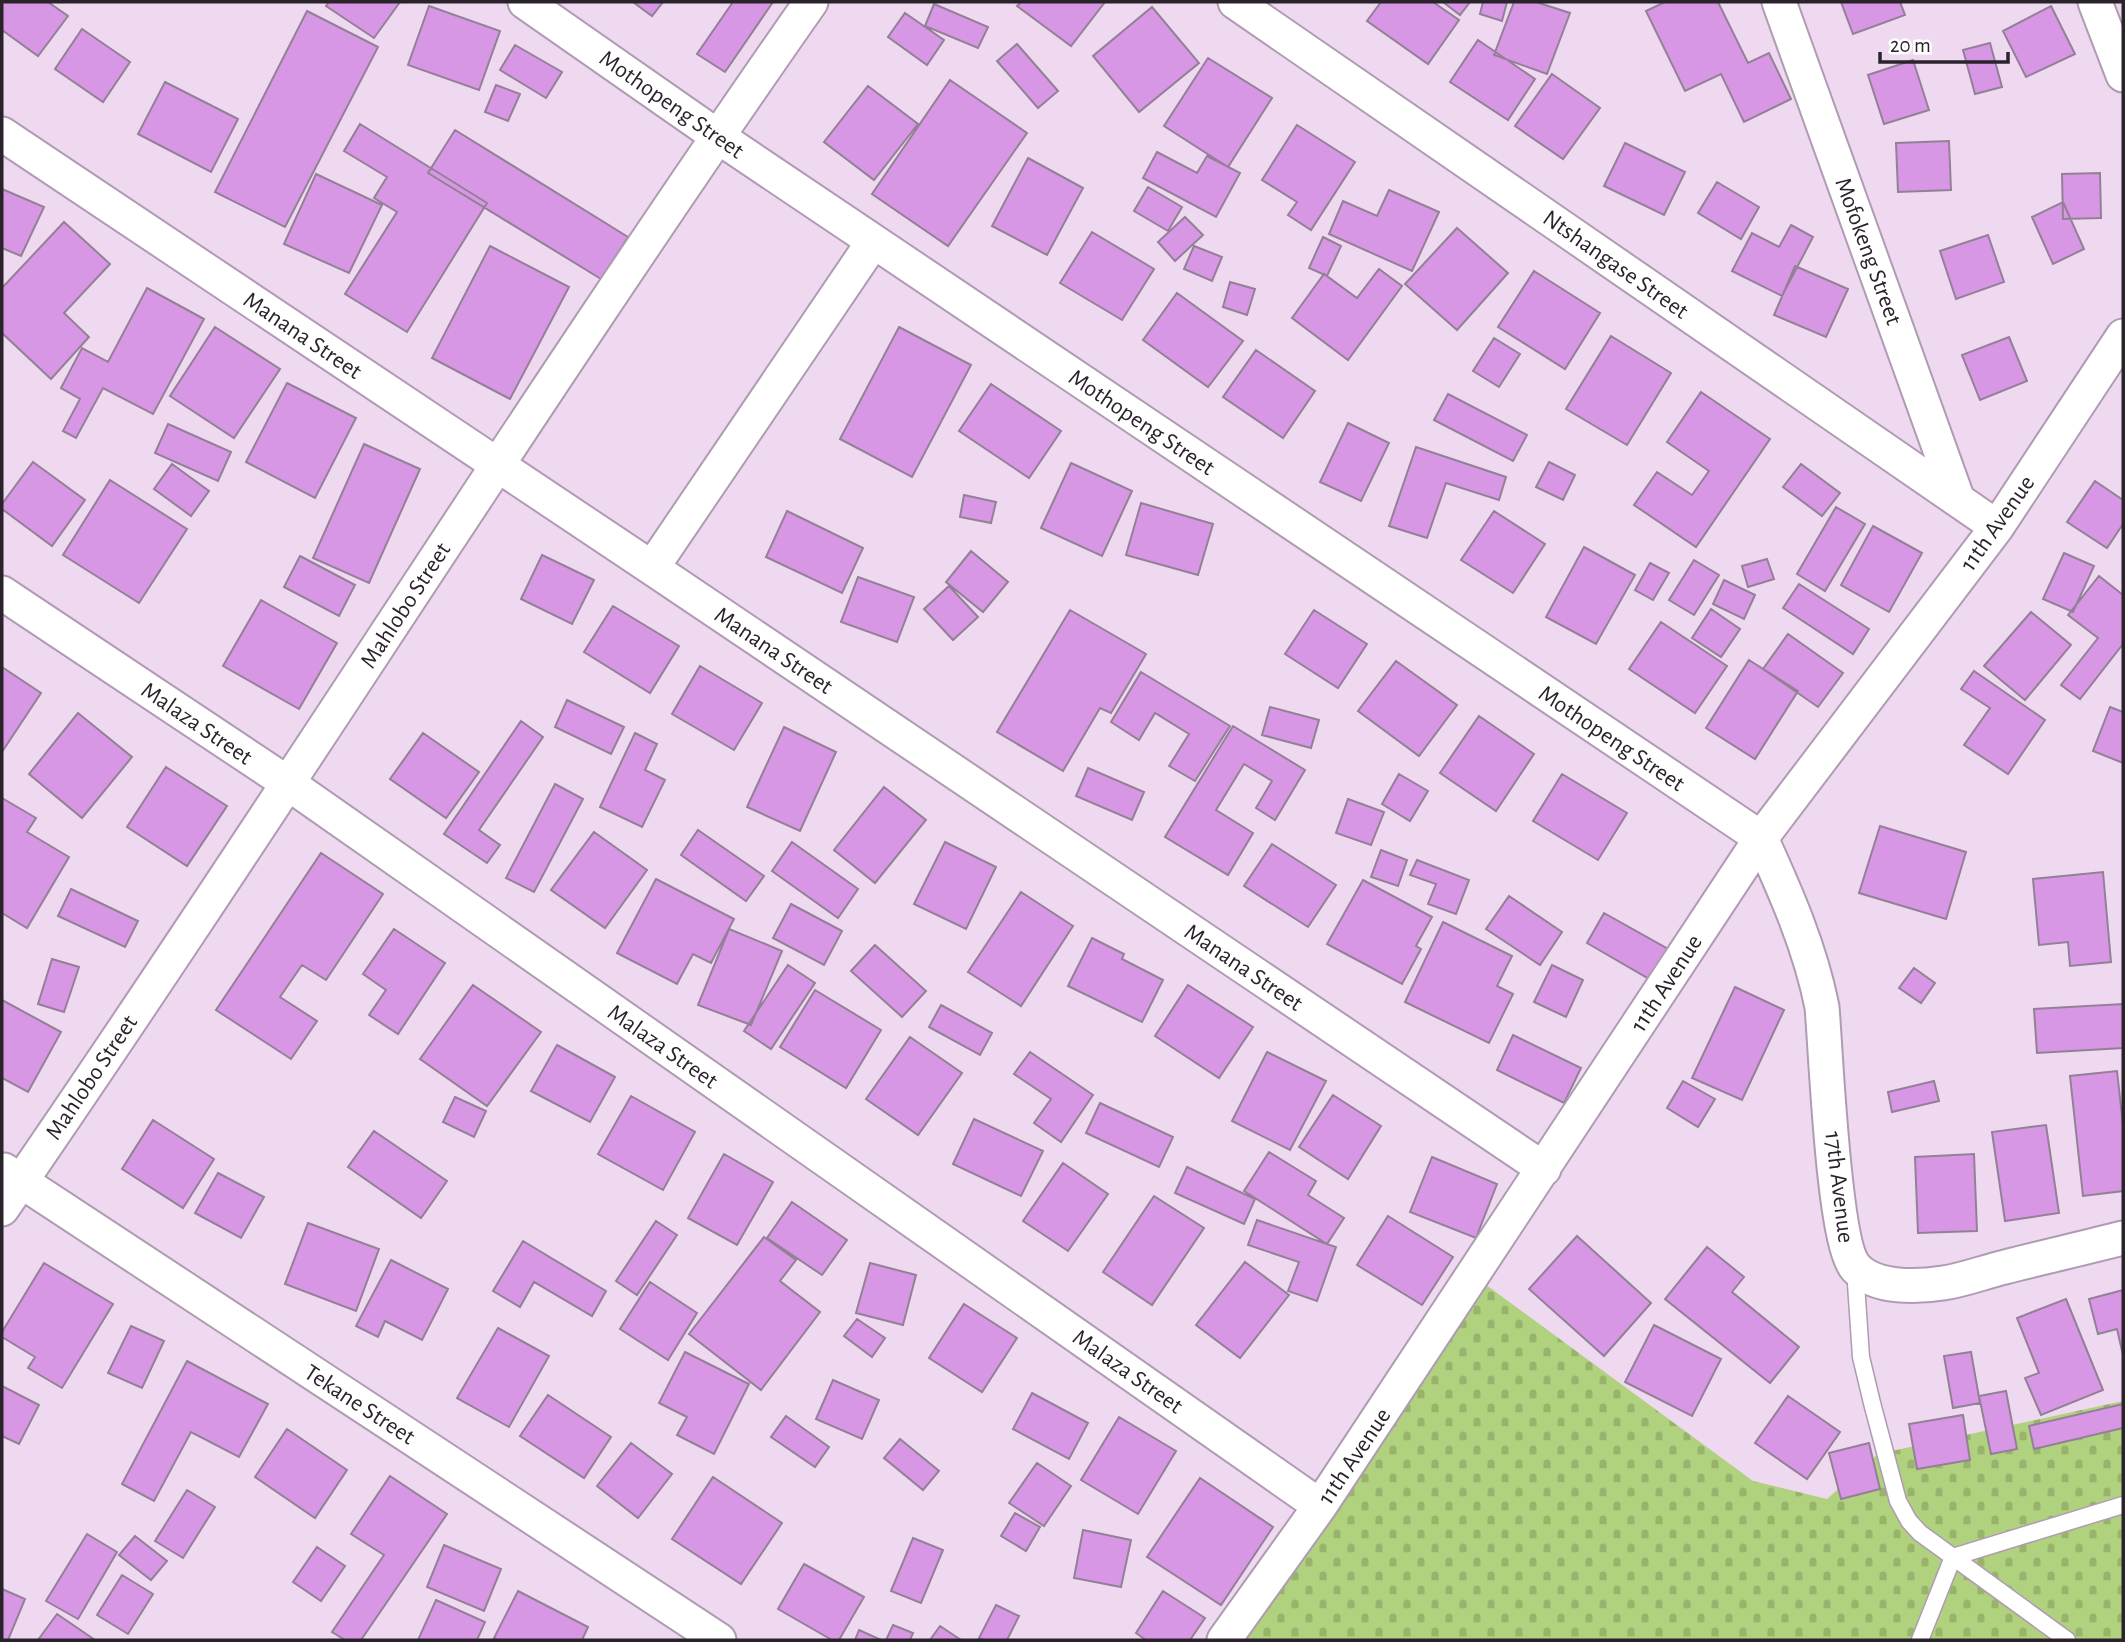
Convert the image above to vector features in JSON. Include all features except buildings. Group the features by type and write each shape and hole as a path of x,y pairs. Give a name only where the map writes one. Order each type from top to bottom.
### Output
{"street":[{"name":"Mothopeng Street","path":"525,2 873,242 1761,838"},
{"name":"Mahlobo Street","path":"2,1209 11,1175 289,784 497,465 717,136 811,2"},
{"name":"Ntshangase Street","path":"1235,2 1997,527"},
{"name":"Mofokeng Street","path":"1779,2 1958,500"},
{"path":"2095,2 2123,75"},
{"name":"Manana Street","path":"2,134 1544,1169"},
{"path":"652,568 873,242"},
{"name":"11th Avenue","path":"1224,1640 1320,1506 1761,838 1997,527 2123,336"},
{"name":"Malaza Street","path":"2,593 289,784 1320,1506"},
{"name":"17th Avenue","path":"1761,838 1797,919 1816,978 1822,1007 1839,1210 1844,1240 1855,1267 1879,1281 1911,1285 1944,1283 2123,1238"},
{"name":"Tekane Street","path":"11,1175 719,1640"}],"lane":[{"path":"1855,1267 1855,1299 1861,1357 1896,1494 1909,1521 1920,1533 2067,1640"},
{"path":"1952,1557 2123,1505"},
{"path":"1920,1640 1952,1557"}],"green space":[{"path":"1459,1265 1753,1481 1827,1499 1878,1454 2123,1401 2123,1640 1209,1640"}]}
